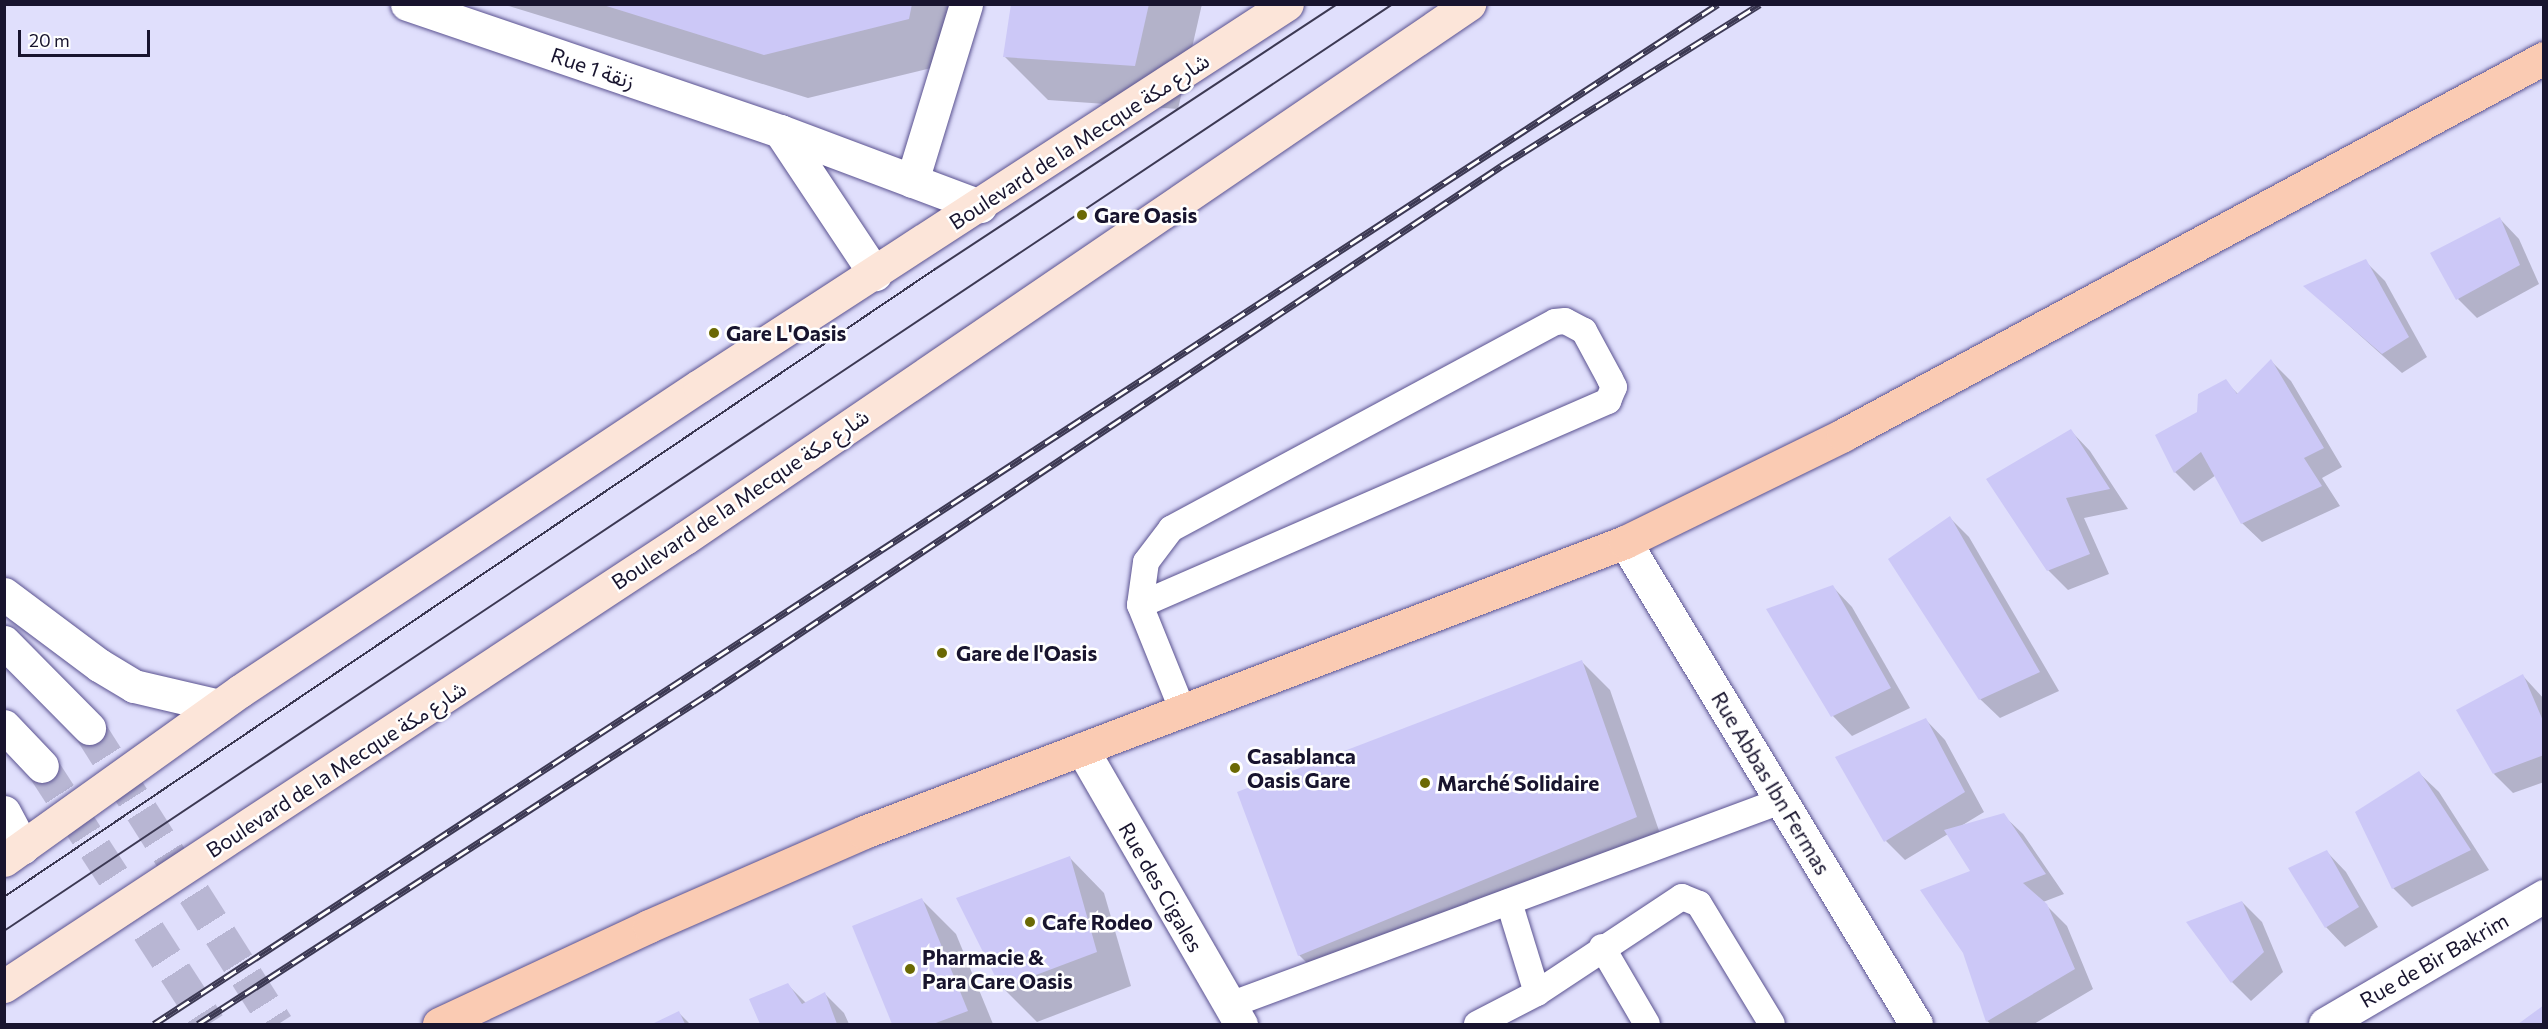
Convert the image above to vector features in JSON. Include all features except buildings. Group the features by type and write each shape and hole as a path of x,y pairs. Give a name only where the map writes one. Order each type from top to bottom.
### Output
{"main road":[{"name":"Boulevard de la Mecque شارع مكة","path":"14,853 219,706 699,386 980,206 1287,4"},
{"name":"Boulevard de la Mecque شارع مكة","path":"4,986 685,538 1469,4"},
{"path":"439,1024 639,931 864,832 1625,542 1843,435 2544,58"}],"street":[{"name":"Rue 1 زنقة","path":"407,4 780,131 980,206"},
{"path":"912,181 966,4"},
{"path":"780,131 875,274"},
{"name":"Rue Abbas Ibn Fermas","path":"1625,542 1916,1024"},
{"path":"4,594 99,665 134,686 219,706"},
{"path":"4,642 89,728"},
{"path":"4,726 42,766"},
{"name":"Rue des Cigales","path":"1082,749 1235,1015"},
{"path":"4,812 14,853"},
{"name":"Rue de Bir Bakrim","path":"2325,1024 2544,896"}],"lane":[{"path":"1140,604 1608,401 1614,387 1584,331 1565,321 1555,322 1171,529 1146,562 1140,604 1182,709"},
{"path":"1235,1015 1509,902 1781,801"},
{"path":"1477,1024 1537,993 1602,946 1682,897 1694,899 1772,1024"},
{"path":"1509,902 1537,993"},
{"path":"1602,946 1647,1024"}],"tunnel":[{"path":"89,728 277,1024"},
{"path":"42,766 209,1024"}],"tram line":[{"path":"4,897 934,270 1337,4"},
{"path":"4,931 1393,4"}],"railway":[{"path":"154,1024 1718,4"},
{"path":"198,1024 713,691 1501,166 1760,4"}],"place":[{"name":"Gare Oasis","path":"1082,215"},
{"name":"Gare L'Oasis","path":"714,333"},
{"name":"Gare de l'Oasis","path":"942,653"},
{"name":"Casablanca Oasis Gare","path":"1235,768"},
{"name":"Marché Solidaire","path":"1425,783"},
{"name":"Cafe Rodeo","path":"1030,922"},
{"name":"Pharmacie & Para Care Oasis","path":"910,969"}]}
